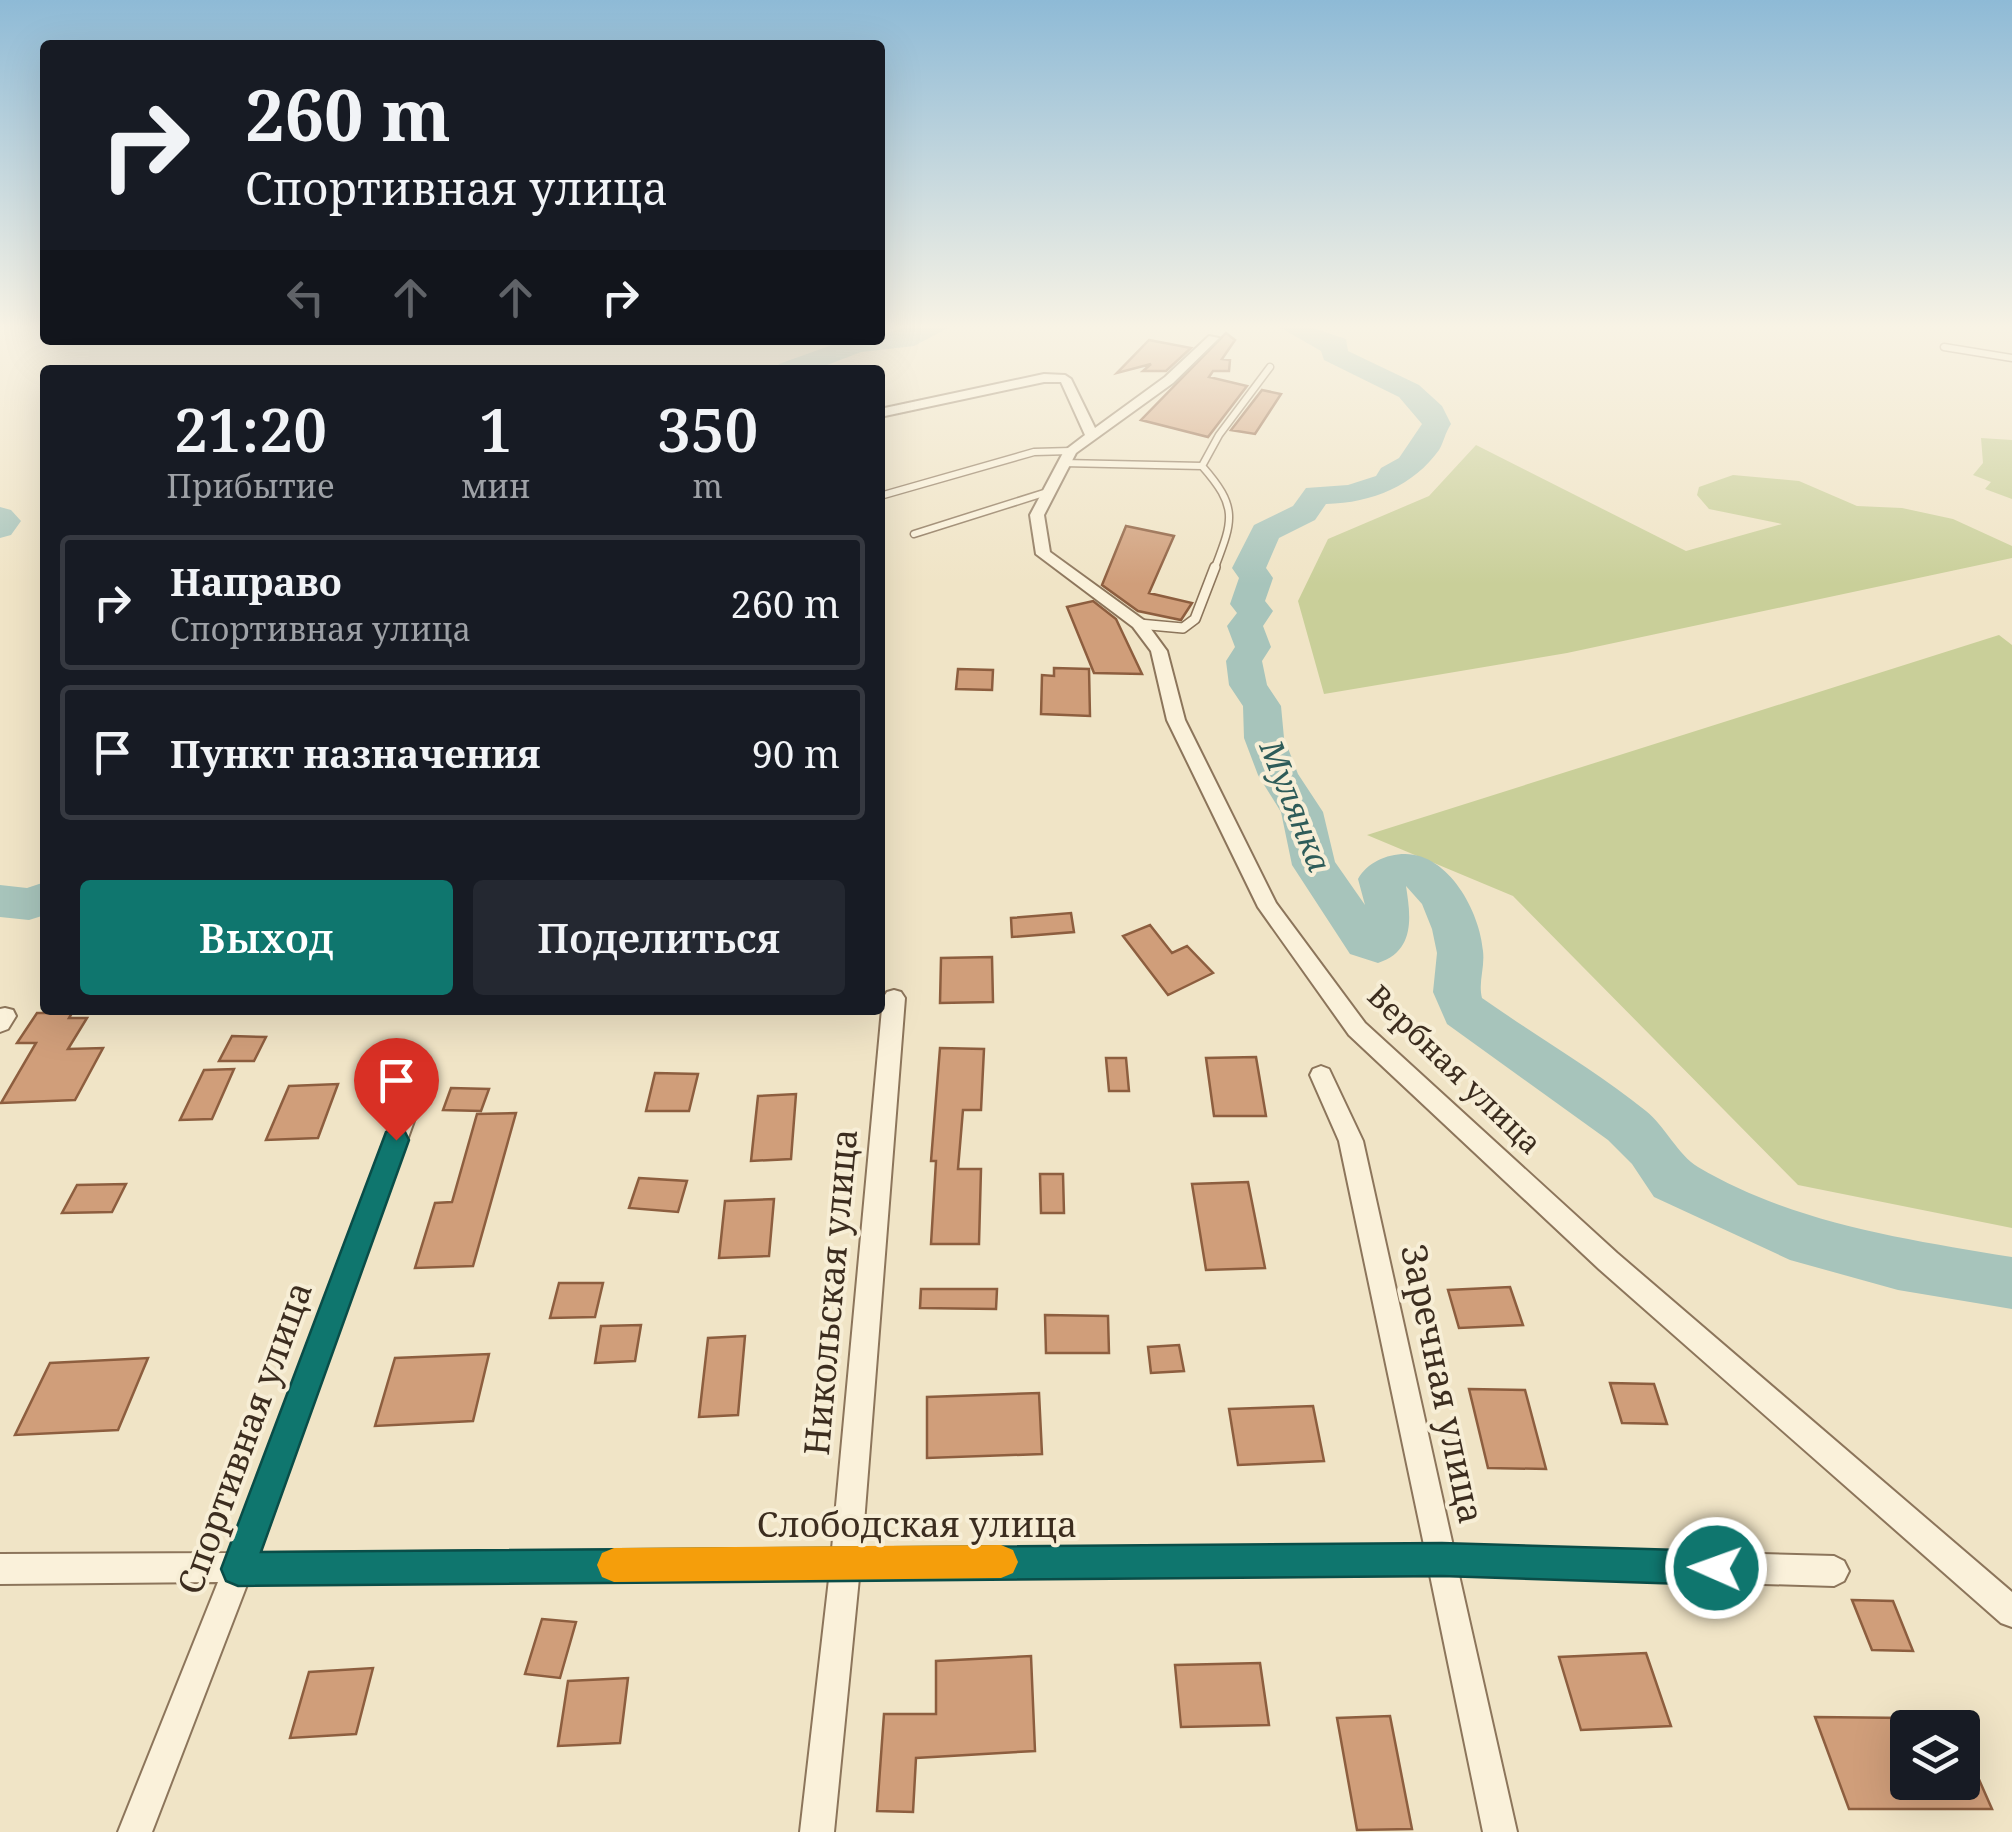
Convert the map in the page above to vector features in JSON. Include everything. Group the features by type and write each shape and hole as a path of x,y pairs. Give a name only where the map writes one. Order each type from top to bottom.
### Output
{"street":[{"path":"1082,413 1092,436"},
{"name":"Вербная улица","path":"1123,413 1067,457 1047,492 1037,515 1043,554 1139,624 1160,651 1176,720 1268,908 1357,1029 1608,1261 2012,1612"},
{"name":"Никольская улица","path":"817,1832 846,1562 894,998"},
{"name":"Спортивная улица","path":"134,1832 238,1569 422,1068"},
{"name":"Заречная улица","path":"1321,1075 1351,1141 1500,1832"},
{"name":"Слободская улица","path":"0,1569 1442,1560 1834,1571"}],"lane":[{"path":"1202,466 1235,413"},
{"path":"885,495 1034,452 1202,466 1226,493 1232,522 1195,619 1184,628 1139,624"},
{"path":"914,534 1047,492"}],"green space":[{"path":"1981,438 2012,440 2012,499 1985,489 1991,482 1973,475 1983,463"},
{"path":"1476,445 1686,551 1782,524 1709,509 1697,495 1699,487 1733,475 1799,481 1857,506 1902,508 1953,519 2012,546 2012,558 1567,653 1324,694 1298,601 1328,539 1429,496"},
{"path":"1999,635 2012,645 2012,1228 1798,1185 1513,896 1367,835"}],"building":[{"path":"1147,413 1226,413 1208,437 1141,420"},
{"path":"1244,413 1268,413 1255,434 1231,430"},
{"path":"1126,526 1174,536 1149,593 1192,603 1181,620 1138,611 1102,585"},
{"path":"1093,601 1116,619 1142,674 1094,673 1067,607"},
{"path":"1054,668 1089,669 1090,716 1041,714 1042,675 1054,676"},
{"path":"958,669 993,670 992,690 956,689"},
{"path":"1071,913 1074,932 1012,937 1011,918"},
{"path":"1150,925 1172,953 1187,946 1213,973 1168,995 1123,936"},
{"path":"992,957 993,1002 940,1003 941,958"},
{"path":"40,1013 87,1018 68,1049 103,1048 75,1100 1,1103 36,1043 17,1043"},
{"path":"232,1036 266,1037 254,1061 219,1061"},
{"path":"940,1048 984,1049 981,1110 963,1110 958,1169 981,1169 979,1244 931,1244 936,1161 931,1161"},
{"path":"1256,1057 1266,1116 1214,1116 1206,1058"},
{"path":"1106,1058 1126,1058 1129,1091 1109,1091"},
{"path":"234,1069 212,1119 180,1120 204,1070"},
{"path":"655,1073 698,1074 689,1111 646,1111"},
{"path":"338,1084 318,1138 266,1140 289,1086"},
{"path":"451,1088 489,1089 481,1111 443,1110"},
{"path":"796,1094 791,1159 751,1161 758,1096"},
{"path":"516,1113 473,1266 415,1268 435,1203 452,1202 477,1114"},
{"path":"1040,1174 1063,1174 1064,1213 1041,1213"},
{"path":"639,1178 687,1181 678,1212 629,1208"},
{"path":"1248,1182 1265,1268 1206,1270 1192,1184"},
{"path":"126,1184 112,1212 62,1213 77,1185"},
{"path":"774,1199 769,1256 719,1258 725,1201"},
{"path":"559,1283 603,1283 595,1317 550,1318"},
{"path":"1510,1287 1523,1325 1459,1328 1448,1290"},
{"path":"921,1289 997,1289 996,1309 920,1308"},
{"path":"1045,1315 1108,1316 1109,1353 1046,1353"},
{"path":"641,1325 635,1361 595,1363 601,1326"},
{"path":"745,1336 738,1415 699,1417 708,1338"},
{"path":"1179,1345 1184,1371 1151,1373 1148,1347"},
{"path":"489,1354 473,1421 375,1426 395,1358"},
{"path":"148,1358 118,1430 15,1435 50,1363"},
{"path":"1610,1383 1654,1384 1667,1424 1622,1423"},
{"path":"1469,1389 1525,1390 1546,1469 1488,1468"},
{"path":"1039,1393 1042,1454 927,1458 927,1397"},
{"path":"1313,1406 1324,1461 1238,1465 1229,1409"},
{"path":"1852,1600 1893,1601 1913,1651 1872,1650"},
{"path":"542,1619 576,1622 560,1678 525,1674"},
{"path":"1646,1653 1671,1726 1581,1730 1559,1657"},
{"path":"1031,1656 1035,1751 916,1758 913,1812 877,1811 884,1714 936,1714 936,1661"},
{"path":"1260,1663 1269,1725 1181,1727 1175,1665"},
{"path":"373,1668 356,1734 290,1738 309,1672"},
{"path":"628,1678 620,1743 558,1746 568,1681"},
{"path":"1390,1716 1412,1829 1357,1830 1337,1718"},
{"path":"1815,1717 1890,1718 1890,1800 1980,1800 1980,1782 1992,1809 1849,1809"}],"waterway":[{"name":"Мулянка","path":"1433,413 1437,424 1424,441 1427,446 1417,449 1413,463 1392,474 1389,482 1350,494 1317,495 1304,513 1265,532 1249,568 1256,578 1247,604 1256,611 1245,626 1253,647 1244,661 1248,685 1262,706 1264,738 1278,775 1302,812 1314,865 1366,942 1378,946 1385,939 1388,898 1380,879 1395,870 1409,869 1422,875 1442,898 1455,929 1460,953 1456,984 1464,1011 1626,1125 1651,1148 1673,1180 1790,1235 1898,1264 2012,1283"},
{"name":"Мулянка","path":"0,517 5,521 0,528"},
{"name":"Мулянка","path":"0,901 29,904 40,900"}],"slow traffic":[{"path":"614,1565 1001,1562"}],"route":[{"path":"396,1140 238,1569 1442,1560 1716,1568"}]}
